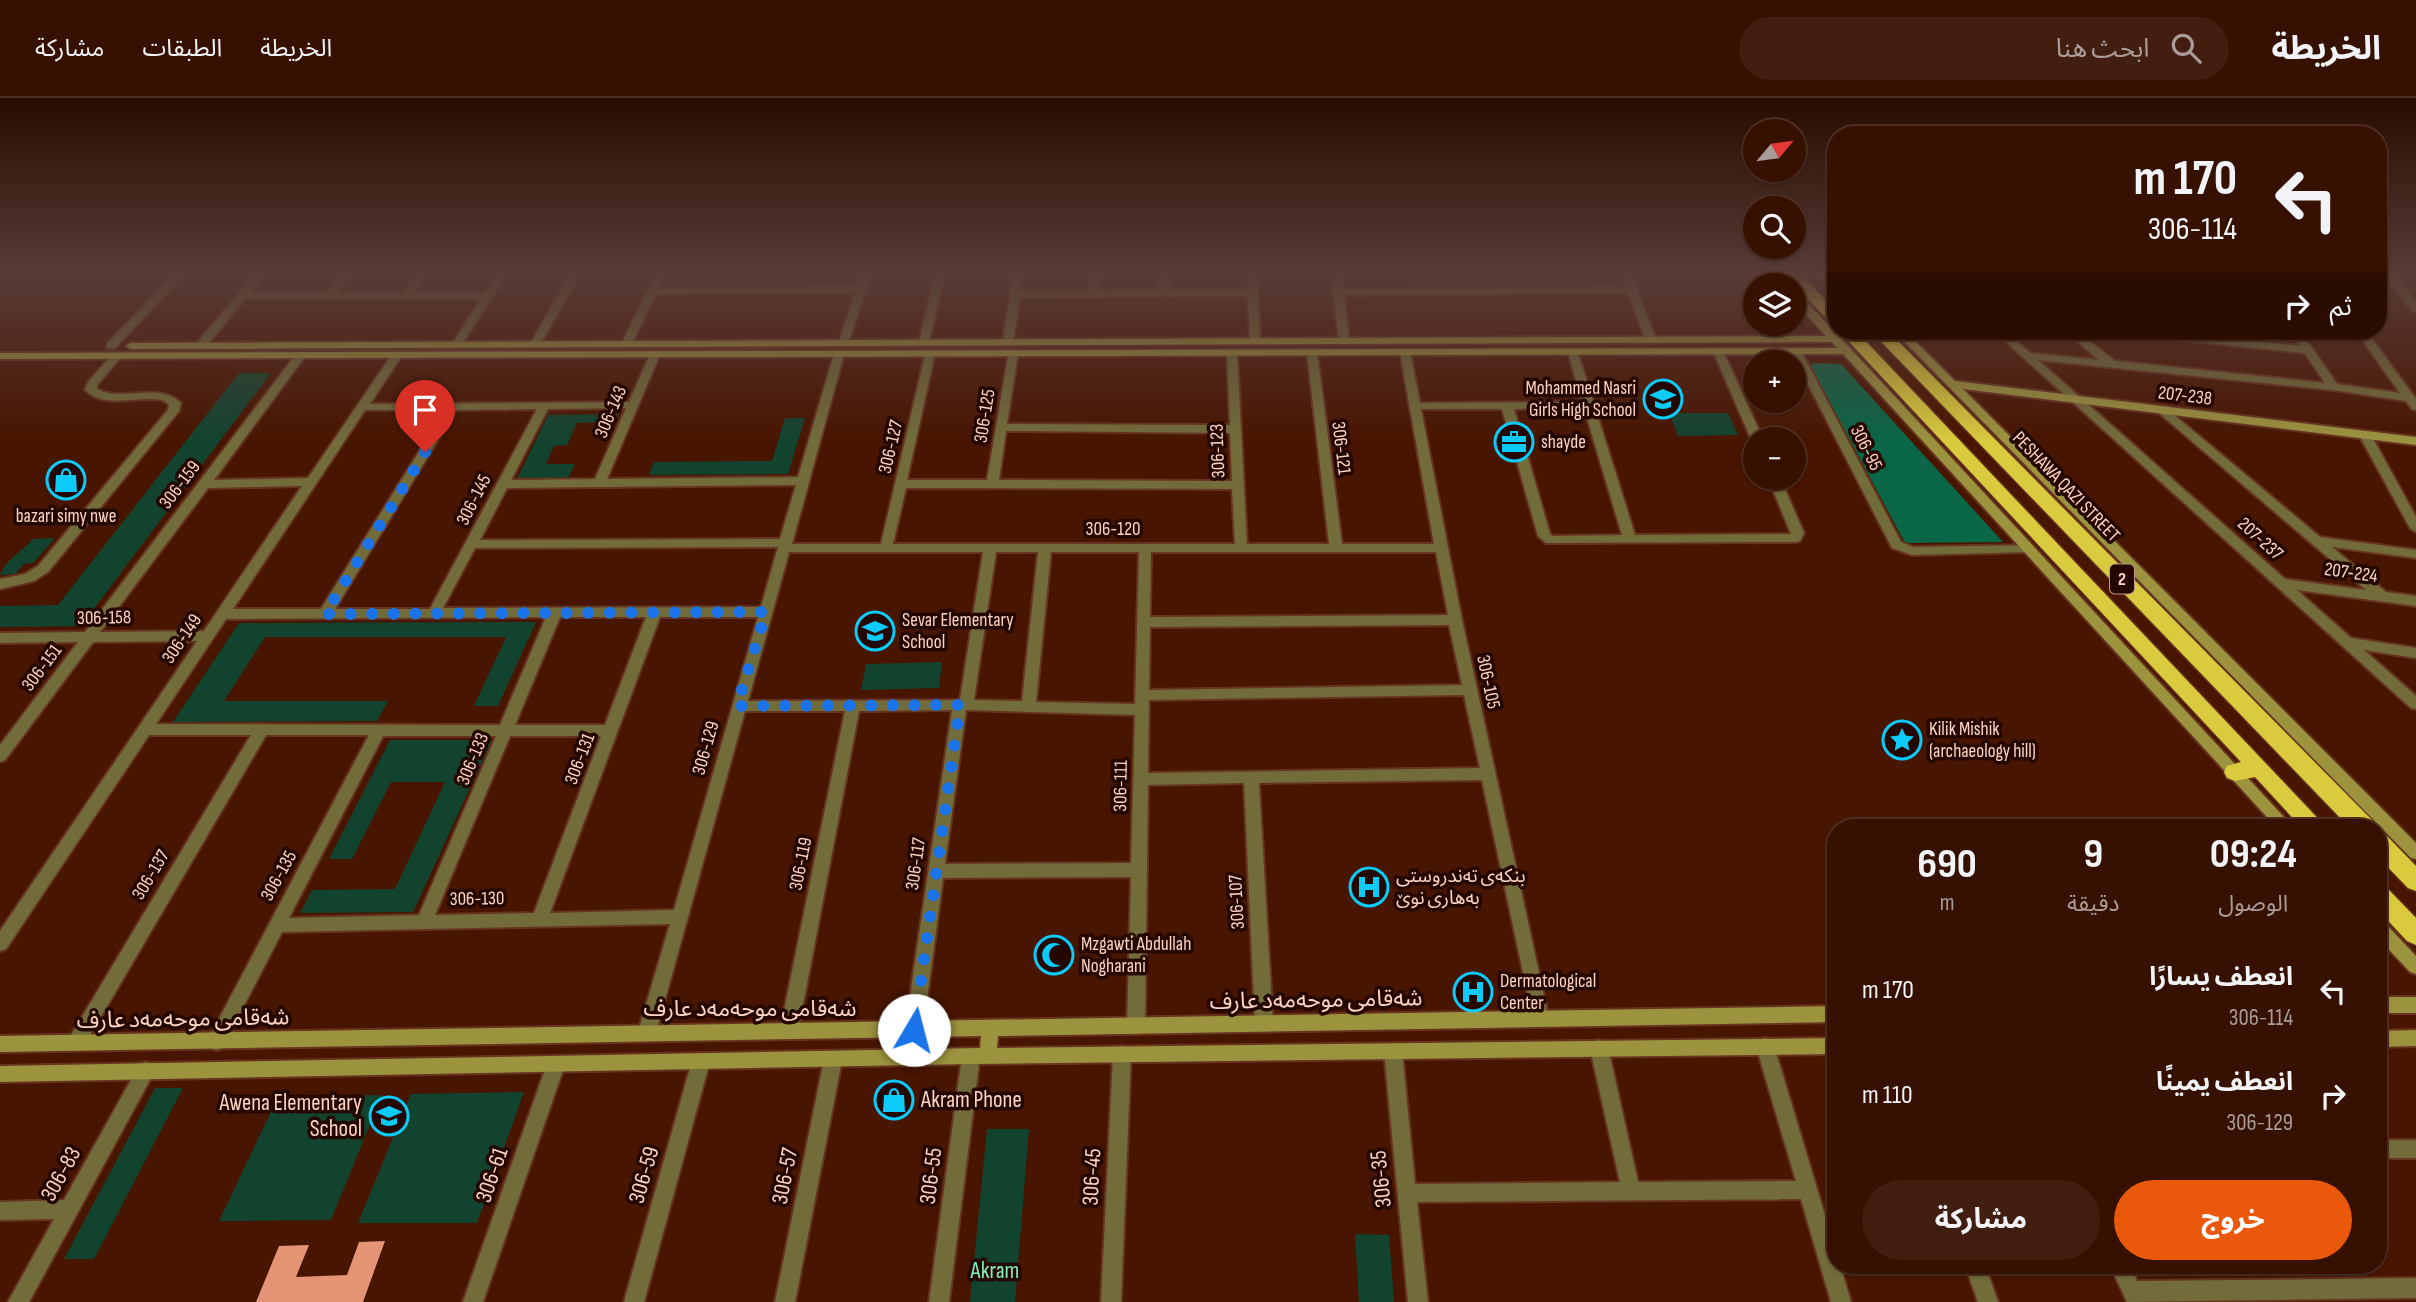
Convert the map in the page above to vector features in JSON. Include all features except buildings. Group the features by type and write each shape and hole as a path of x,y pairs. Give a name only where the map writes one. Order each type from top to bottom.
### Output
{"highway":[{"name":"PESHAWA QAZI STREET","path":"1888,340 2049,504 2220,667 2348,797 2360,819"},
{"name":"2","path":"1849,341 1975,466 2307,819"},
{"path":"1975,466 1989,474 2002,474 2010,468 2007,460"},
{"path":"2016,509 2014,500 2022,496 2034,497 2049,504"},
{"path":"2235,772 2259,768"},
{"path":"2387,851 2416,881"},
{"path":"2387,903 2416,934"}],"street":[{"path":"0,584 29,578 43,569 173,411 175,403 165,397 110,397 98,395 92,390 92,384 132,330"},
{"path":"201,345 213,330"},
{"path":"457,344 466,330"},
{"path":"536,343 543,330"},
{"path":"627,343 633,330"},
{"name":"306-129","path":"646,1032 737,706 848,330"},
{"name":"306-127","path":"886,548 930,330"},
{"path":"1007,342 1009,330"},
{"path":"1255,330 1255,341"},
{"path":"1343,330 1344,341"},
{"path":"1647,330 1651,340"},
{"path":"1908,340 2220,667"},
{"name":"207-237","path":"2009,340 2416,705"},
{"path":"2081,340 2112,364"},
{"path":"2209,340 2308,350"},
{"path":"2301,340 2333,387"},
{"path":"2368,340 2413,403"},
{"path":"0,347 255,355 713,354 842,348 927,348 1013,353 1188,347 1255,341 1849,341 2029,549 2279,819"},
{"path":"1801,350 1849,341"},
{"path":"0,356 201,345 718,342 842,348"},
{"path":"713,354 718,342"},
{"path":"927,348 1007,342 1188,347 1232,353 1743,351"},
{"path":"255,355 263,345"},
{"path":"1718,351 1752,427"},
{"name":"306-121","path":"1312,352 1336,548"},
{"name":"306-105","path":"1405,352 1455,620 1541,1019"},
{"path":"1573,352 1630,540"},
{"name":"306-125","path":"992,484 1013,353"},
{"name":"306-123","path":"1232,353 1241,548"},
{"name":"306-143","path":"599,484 655,354"},
{"name":"306-159","path":"90,637 301,355"},
{"name":"306-149","path":"0,944 7,923 145,729 397,355"},
{"path":"2028,356 2333,387 2413,403"},
{"name":"306-95","path":"1806,370 1900,548 1912,551 2029,549"},
{"name":"207-238","path":"1951,384 2416,441"},
{"name":"306-145","path":"435,612 545,405"},
{"path":"362,407 633,405"},
{"path":"1414,405 1589,405"},
{"path":"1507,405 1544,536 1558,542 1789,540 1796,538 1798,533 1779,490"},
{"path":"325,614 453,406"},
{"path":"2163,411 2383,597"},
{"path":"1001,426 1235,429"},
{"path":"2365,435 2416,528"},
{"path":"504,484 803,481"},
{"path":"205,484 311,482"},
{"path":"900,484 1237,485"},
{"path":"2317,541 2416,554"},
{"name":"306-120","path":"473,544 886,548 1441,548"},
{"name":"306-117","path":"914,1030 936,871 990,548"},
{"path":"1028,707 1045,548"},
{"name":"306-111","path":"1136,1026 1145,548"},
{"name":"207-224","path":"2280,583 2416,601"},
{"name":"306-131","path":"540,919 655,612"},
{"path":"222,614 766,612"},
{"name":"306-133","path":"425,920 555,613"},
{"path":"1143,622 1455,620"},
{"name":"306-158","path":"0,638 208,636"},
{"name":"306-151","path":"0,756 90,637"},
{"path":"2346,642 2416,653"},
{"path":"737,706 1028,707 1470,690"},
{"name":"306-119","path":"789,1031 853,705"},
{"path":"145,729 611,731"},
{"name":"306-137","path":"76,1043 262,729"},
{"name":"306-135","path":"216,1042 379,730"},
{"path":"1141,779 1488,774"},
{"name":"306-107","path":"1251,777 1264,1024"},
{"path":"2348,797 2375,819"},
{"path":"2387,829 2416,853"},
{"path":"936,871 1139,870"},
{"name":"306-130","path":"276,925 678,917"},
{"path":"2387,936 2416,967"},
{"path":"2387,1005 2414,1005"},
{"name":"شەقامی موحەمەد عارف","path":"0,1044 1827,1014"},
{"path":"979,1056 991,1028"},
{"path":"346,1067 358,1039"},
{"path":"2387,1040 2414,1041"},
{"path":"1765,1046 1827,1254"},
{"path":"0,1074 979,1056 1827,1046"},
{"path":"1599,1048 1631,1191"},
{"name":"306-35","path":"1393,1051 1418,1302"},
{"name":"306-45","path":"1111,1302 1122,1054"},
{"name":"306-55","path":"939,1302 979,1056"},
{"name":"306-57","path":"785,1302 833,1060"},
{"name":"306-59","path":"634,1302 701,1061"},
{"name":"306-61","path":"473,1302 556,1064"},
{"name":"306-83","path":"18,1302 146,1070"},
{"path":"2387,1149 2416,1149"},
{"path":"1407,1193 1808,1190"},
{"path":"0,1211 69,1209"},
{"path":"1833,1274 1841,1302"},
{"path":"1978,1274 1988,1302"},
{"path":"2124,1274 2135,1296 2416,1288"}],"green space":[{"path":"1841,364 2003,542 1905,543 1810,365"},
{"path":"239,373 271,373 81,626 0,627 0,606 58,605"},
{"path":"1669,413 1728,413 1738,435 1678,436"},
{"path":"619,414 615,422 577,423 567,445 554,446 546,464 575,464 567,480 516,481 548,415"},
{"path":"785,418 805,418 788,474 649,475 654,462 772,461"},
{"path":"55,538 33,563 24,564 15,574 0,575 10,560 33,539"},
{"path":"536,622 498,706 474,706 506,637 265,637 224,701 388,701 377,721 173,722 239,623"},
{"path":"942,662 939,688 861,690 866,664"},
{"path":"390,740 492,740 413,912 300,913 312,890 395,889 445,782 391,782 352,859 329,859"},
{"path":"155,1088 183,1088 94,1259 64,1259"},
{"path":"524,1092 477,1223 358,1223 411,1094"},
{"path":"382,1095 331,1220 219,1221 278,1097"},
{"name":"Akram","path":"987,1129 1029,1129 1015,1302 970,1302"},
{"path":"1355,1234 1389,1235 1394,1302 1359,1302"}],"place":[{"name":"Mohammed Nasri Girls High School","path":"1663,399"},
{"name":"shayde","path":"1514,442"},
{"name":"bazari simy nwe","path":"66,480"},
{"name":"Sevar Elementary School","path":"875,631"},
{"name":"Kilik Mishik (archaeology hill)","path":"1902,740"},
{"name":"بنکەی تەندروستی بەهاری نوێ","path":"1369,887"},
{"name":"Mzgawti Abdullah Nogharani","path":"1054,955"},
{"name":"Dermatological Center","path":"1473,992"},
{"name":"Akram Phone","path":"894,1100"},
{"name":"Awena Elementary School","path":"389,1116"}],"route":[{"path":"425,452 325,614 766,612 737,706 960,705 914,1030"}]}
